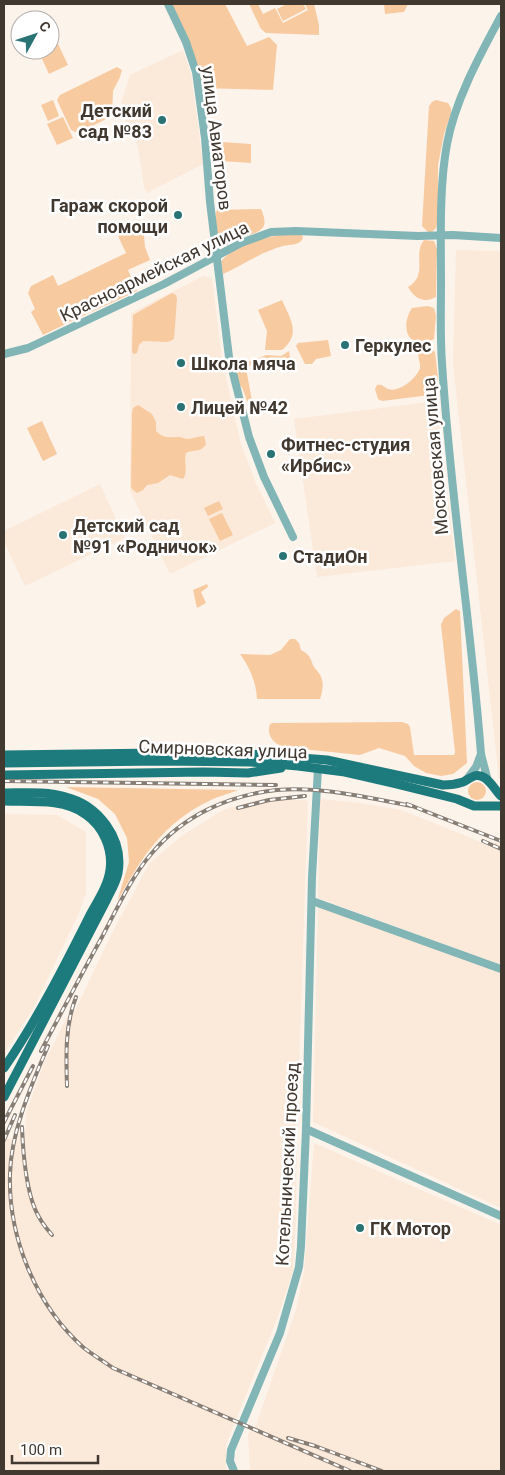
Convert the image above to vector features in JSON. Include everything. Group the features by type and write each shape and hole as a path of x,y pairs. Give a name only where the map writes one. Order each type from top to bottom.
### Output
{"main road":[{"name":"Смирновская улица","path":"4,755 251,754 328,760 443,785 478,776 490,783"},
{"name":"Смирновская улица","path":"4,763 178,761 251,762 298,766 318,768 393,783 457,799 474,806 501,806"},
{"path":"4,775 56,773 248,773 298,766"},
{"path":"466,780 461,792 467,803"},
{"path":"490,783 501,796"},
{"path":"482,806 490,799 492,792 490,783"},
{"path":"4,793 64,796 88,806 100,817 112,834 119,858 118,874 106,902 4,1097"},
{"path":"4,801 61,804 84,813 100,828 109,848 110,859 110,872 105,885 81,934 40,1010 4,1068"}],"street":[{"name":"улица Авиаторов","path":"168,4 186,42 196,72 205,138 222,316 241,411 264,477 293,537"},
{"name":"Московская улица","path":"490,783 481,754 441,362 442,236 443,181 447,143 460,100 474,67 501,16"},
{"name":"Красноармейская улица","path":"4,354 28,348 164,284 257,237 282,231 501,238"},
{"path":"466,780 476,767 481,754"},
{"name":"Котельнический проезд","path":"234,1471 230,1461 231,1450 280,1333 299,1267 306,1129 312,877 318,768"},
{"name":"Котельнический проезд","path":"311,934 315,902 315,840"},
{"path":"315,902 501,969"},
{"path":"306,1129 501,1216"}],"shaded area":[{"path":"168,4 225,4 247,46 269,37 277,45 273,90 198,88 196,72"},
{"path":"249,4 258,4 263,14 275,8 283,23 308,10 305,4 314,4 319,25 319,35 266,33 261,29"},
{"path":"287,4 303,4 306,9 283,21 277,9"},
{"path":"384,4 408,4 404,12 385,14"},
{"path":"60,48 68,65 49,74 43,60 60,60"},
{"name":"Детский сад №83","path":"183,50 191,74 203,164 147,193 144,187 138,146 122,112 121,103 130,75"},
{"path":"117,67 122,70 113,91 112,116 78,133 71,130 57,100 60,95"},
{"path":"53,100 59,116 48,121 41,105"},
{"path":"436,100 448,103 451,108 451,114 444,134 438,165 438,220 436,228 432,232 428,232 422,226 429,106"},
{"path":"63,117 73,138 57,145 47,124"},
{"path":"222,142 251,144 251,163 221,161"},
{"path":"261,209 265,221 259,231 226,246 220,245 215,228 217,210"},
{"path":"143,223 145,247 150,260 128,270 137,291 43,335 31,312 35,309 28,293 31,286 53,275 58,286 126,253 118,236"},
{"path":"287,234 302,235 302,241 267,252 223,274 221,262 233,251 251,242"},
{"path":"424,240 434,241 437,249 436,297 427,300 416,297 408,287 418,277 419,252"},
{"path":"456,250 501,251 501,779 499,779 453,364"},
{"name":"Лицей №42","path":"203,276 212,278 222,359 240,441 255,481 275,523 170,574 130,491 131,313"},
{"path":"172,293 176,295 177,299 174,339 168,342 143,341 139,345 137,353 134,354 132,352 133,315"},
{"path":"282,300 291,320 292,338 282,350 265,350 267,331 258,310"},
{"path":"428,306 434,308 436,316 434,339 418,343 409,336 406,323 408,315 412,308"},
{"path":"328,340 331,356 316,359 312,364 305,364 296,346 298,343"},
{"path":"430,347 435,352 438,378 436,389 430,395 382,401 378,399 375,389 377,385 382,385 392,390 407,384 420,368 419,348"},
{"path":"289,351 290,358 297,362 292,366 288,360 263,362 260,365 251,365 246,368 252,401 247,401 242,387 239,385 233,363 235,361 252,361 266,355 281,356"},
{"path":"437,401 455,561 317,577 294,419"},
{"path":"138,405 152,414 156,422 156,431 162,435 187,439 204,436 206,444 200,450 186,453 186,473 183,479 170,475 158,483 147,485 137,493 131,486 132,413 133,408"},
{"path":"42,421 57,454 43,461 27,428"},
{"name":"Детский сад №91 «Родничок»","path":"100,484 125,538 25,586 4,542 4,531"},
{"path":"219,501 223,509 208,516 204,508"},
{"path":"222,513 233,535 220,541 209,519"},
{"path":"207,584 208,587 201,592 206,603 197,608 193,590"},
{"path":"456,609 460,611 467,763 453,774 441,776 426,773 414,766 405,756 379,748 360,755 283,747 271,738 269,728 270,724 273,723 402,722 410,727 414,755 454,755 441,625 444,618"},
{"path":"290,639 295,639 299,643 301,650 309,656 322,679 323,685 320,699 257,699 252,675 240,654 270,655 281,650"},
{"path":"473,782 481,782 486,787 484,798 473,800 468,795 468,787"},
{"path":"66,787 238,790 212,799 193,810 166,831 135,871 117,902 129,862 127,838 115,814 98,799"},
{"path":"295,796 295,800 308,800 293,1271 277,1319 226,1444 226,1471 4,1471 4,1138 18,1140 19,1134 25,1134 26,1113 45,1061 67,1017 72,1017 110,937 149,864 180,837 218,813 266,798"},
{"path":"320,799 361,803 401,810 492,848 495,842 501,845 501,965 318,898"},
{"path":"4,814 57,815 86,832 86,893 79,913 34,1007 4,1054"},
{"path":"318,905 501,972 501,1208 313,1122"},
{"path":"314,1143 501,1225 501,1471 250,1471 248,1434 256,1425 296,1310 304,1271"}],"railway":[{"path":"4,781 276,785"},
{"path":"41,1051 137,872 165,840 193,818 208,809 242,797 277,790 294,789 328,791 412,806"},
{"path":"238,808 269,800 305,796"},
{"path":"407,804 501,841"},
{"path":"483,841 501,849"},
{"path":"67,1086 68,1030 76,997"},
{"path":"48,1046 18,1125 11,1158 10,1174 14,1222 20,1246 28,1269 52,1312 84,1348 113,1368 350,1471"},
{"path":"4,1122 33,1066"},
{"path":"4,1140 15,1115"},
{"path":"22,1127 25,1168 29,1190 40,1220 52,1235"},
{"path":"288,1438 382,1471"}],"place":[{"name":"Детский сад №83","path":"162,120"},
{"name":"Гараж скорой помощи","path":"178,215"},
{"name":"Геркулес","path":"345,345"},
{"name":"Школа мяча","path":"181,363"},
{"name":"Лицей №42","path":"181,407"},
{"name":"Фитнес-студия «Ирбис»","path":"271,454"},
{"name":"Детский сад №91 «Родничок»","path":"63,535"},
{"name":"СтадиОн","path":"283,556"},
{"name":"ГК Мотор","path":"360,1228"}]}
